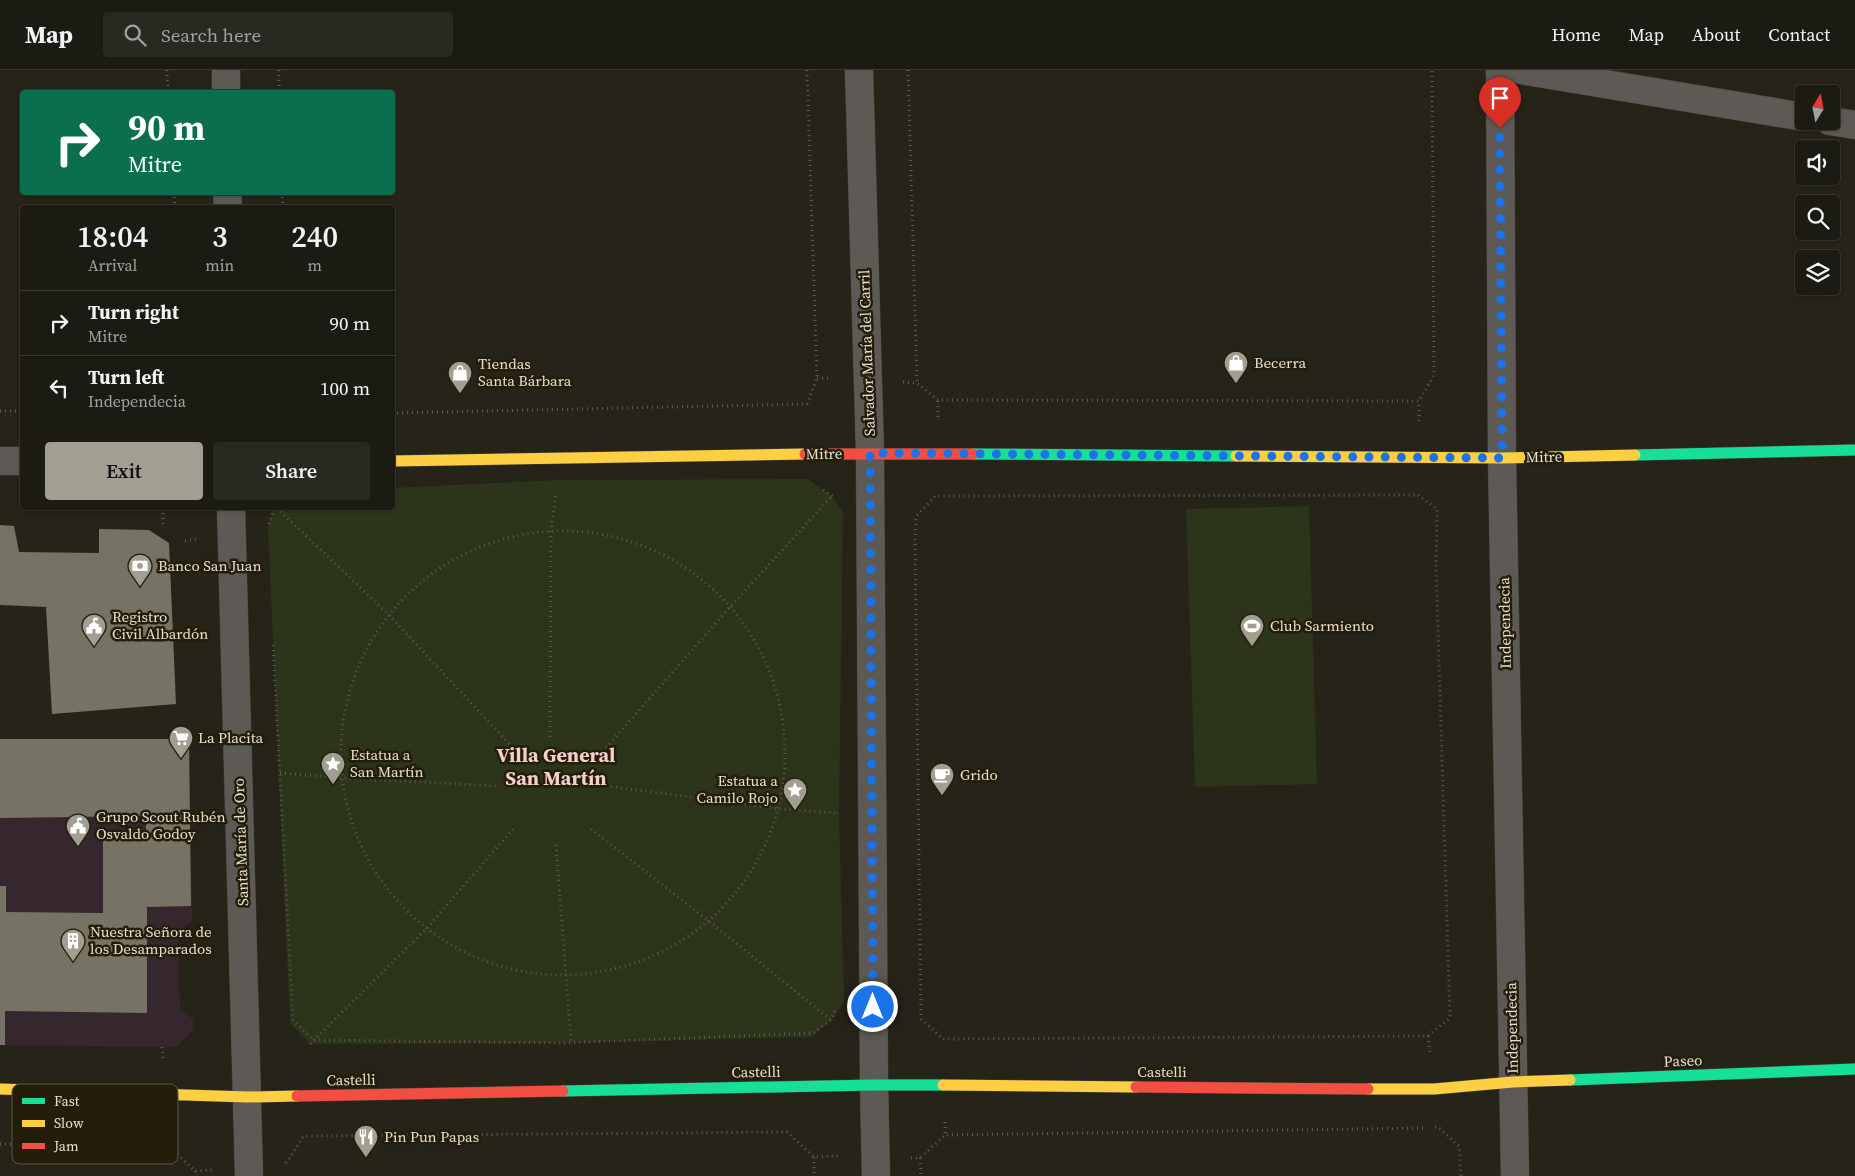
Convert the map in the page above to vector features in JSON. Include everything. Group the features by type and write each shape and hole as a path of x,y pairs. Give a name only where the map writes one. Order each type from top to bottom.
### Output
{"street":[{"path":"226,70 226,90"},
{"name":"Salvador María del Carril","path":"859,70 870,453 876,1176"},
{"name":"Independecia","path":"1500,70 1502,458 1515,1176"},
{"path":"1521,70 1795,116"},
{"path":"1840,123 1855,125"},
{"name":"Mitre","path":"395,461 870,453 1502,458 1855,450"},
{"path":"0,461 20,461"},
{"name":"Santa María de Oro","path":"232,510 248,1097 248,1176"},
{"name":"Paseo","path":"1513,1082 1855,1069"},
{"name":"Castelli","path":"178,1095 248,1097 874,1085 1434,1089 1513,1082"}],"path":[{"path":"167,70 168,90"},
{"path":"278,70 279,90"},
{"path":"395,413 807,404 817,378 807,70"},
{"path":"908,70 917,382 938,400 1370,401 1419,401 1434,375 1432,70"},
{"path":"0,411 20,411"},
{"path":"819,488 832,496 836,504"},
{"path":"550,737 552,530 557,489"},
{"path":"1418,495 1437,509 1436,565 1450,1018 1428,1036 952,1039 943,1039 921,1019 916,517 935,496 1418,495"},
{"path":"596,759 731,606 832,496"},
{"path":"163,510 163,525"},
{"path":"267,531 274,510"},
{"path":"277,510 388,614 516,751"},
{"path":"552,530 618,537 680,563 731,606 770,668 786,737 780,809 753,871 710,922 667,950 618,969 566,976 492,964 426,928 384,887 355,835 341,778 342,720 358,663 388,614 434,571 490,542 552,530"},
{"path":"273,640 293,1020 313,1040 570,1042 813,1033 831,1020 837,1006"},
{"path":"280,773 498,786"},
{"path":"606,786 780,809 840,814"},
{"path":"310,1044 426,928 513,829"},
{"path":"591,829 831,1020"},
{"path":"556,845 570,1042"},
{"path":"921,1176 920,1158 945,1135 1438,1127 1459,1146 1461,1176"},
{"path":"284,1166 304,1136 788,1132 814,1157 814,1176"},
{"path":"178,1155 196,1171 196,1176"}],"shaded area":[{"path":"0,739 189,739 192,920 178,932 180,1010 193,1019 193,1030 176,1047 0,1045"}],"green space":[{"path":"807,479 832,496 843,512 839,813 844,1001 831,1020 812,1037 563,1043 310,1044 290,1023 268,527 273,510 395,510 395,488 558,480"},
{"name":"Club Sarmiento","path":"1309,506 1317,784 1195,787 1186,509"}],"building":[{"path":"0,525 14,526 19,552 99,553 99,529 149,530 169,543 176,704 52,714 46,607 0,605"},
{"path":"0,739 189,739 191,906 147,907 147,1013 5,1011 5,1045 0,1045 0,886 6,886 6,912 103,913 103,838 146,838 146,816 0,818"}],"traffic: fast":[{"path":"1635,455 1855,450"},
{"path":"973,454 1236,456"},
{"path":"1570,1080 1855,1069"},
{"path":"563,1091 943,1085"}],"traffic: slow":[{"path":"395,461 805,454"},
{"path":"1236,456 1502,458 1635,455"},
{"path":"1368,1089 1434,1089 1513,1082 1570,1080"},
{"path":"943,1085 1136,1087"},
{"path":"0,1089 12,1089"},
{"path":"178,1095 248,1097 297,1096"}],"traffic: jam":[{"path":"805,454 973,454"},
{"path":"1136,1087 1368,1089"},
{"path":"297,1096 563,1091"}],"place":[{"name":"Becerra","path":"1236,384"},
{"name":"Tiendas Santa Bárbara","path":"460,394"},
{"name":"Banco San Juan","path":"140,587"},
{"name":"Registro Civil Albardón","path":"94,647"},
{"name":"Club Sarmiento","path":"1252,647"},
{"name":"La Placita","path":"181,759"},
{"name":"Estatua a San Martín","path":"333,785"},
{"name":"Grido","path":"942,796"},
{"name":"Estatua a Camilo Rojo","path":"795,811"},
{"name":"Grupo Scout Rubén Osvaldo Godoy","path":"78,847"},
{"name":"Nuestra Señora de los Desamparados","path":"73,962"},
{"name":"Pin Pun Papas","path":"366,1158"}],"district":[{"name":"Villa General San Martín","path":"556,766"}],"route":[{"path":"873,1007 870,453 1502,458 1500,128"}]}
